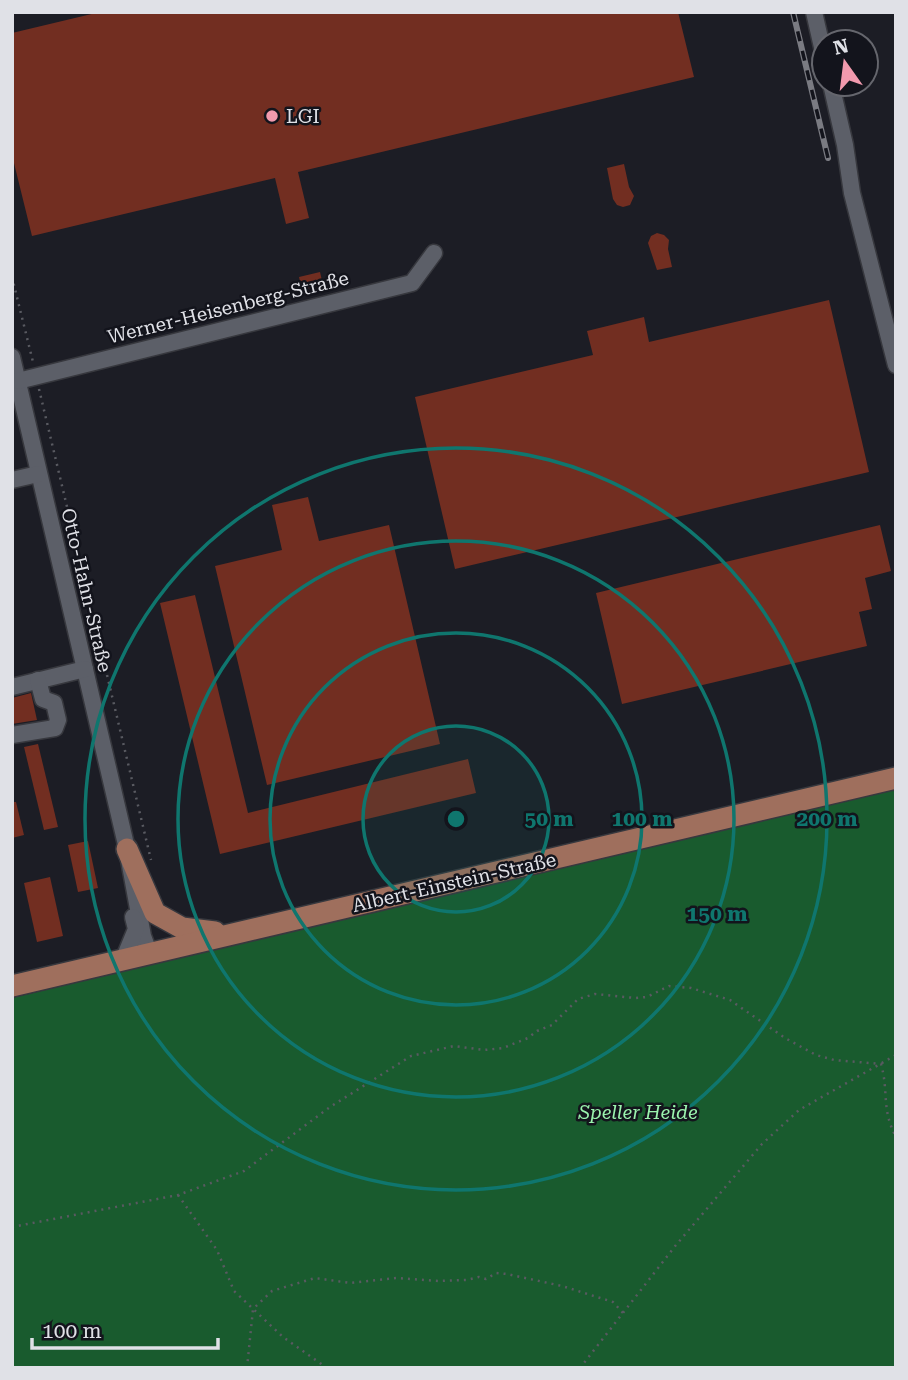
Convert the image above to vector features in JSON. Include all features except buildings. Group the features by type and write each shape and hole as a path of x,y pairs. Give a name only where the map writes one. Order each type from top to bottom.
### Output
{"main road":[{"name":"Albert-Einstein-Straße","path":"12,986 896,778"},
{"path":"125,841 155,913 182,928 235,934"}],"street":[{"path":"834,98 852,192 896,365"},
{"name":"Werner-Heisenberg-Straße","path":"18,381 412,283 434,253"},
{"name":"Otto-Hahn-Straße","path":"12,357 125,841 143,936 149,952"},
{"path":"12,480 38,474"},
{"path":"12,687 85,669"},
{"path":"12,735 55,728 58,720 54,703 43,699 38,681"},
{"name":"Otto-Hahn-Straße","path":"124,958 136,929 120,853 125,841"}],"path":[{"path":"12,277 153,871"},
{"path":"12,1227 178,1195 244,1171 330,1107 411,1056 454,1046 484,1050 503,1048 552,1025 578,999 595,993 635,998 647,997 669,986 691,988 730,1000 785,1038 816,1055 881,1064"},
{"path":"580,1368 676,1245 762,1144 799,1110 896,1055"},
{"path":"881,1064 886,1082 887,1120 896,1137"},
{"path":"178,1195 217,1250 234,1291 284,1337 327,1368"},
{"path":"247,1368 253,1309 272,1291 315,1278 350,1283 396,1278 438,1281 479,1277 486,1279 496,1273 562,1286 612,1302 623,1313"}],"green space":[{"name":"Speller Heide","path":"896,785 896,1368 12,1368 12,998"}],"railway":[{"path":"793,12 828,158"}],"place":[{"name":"LGI","path":"272,116"}]}
